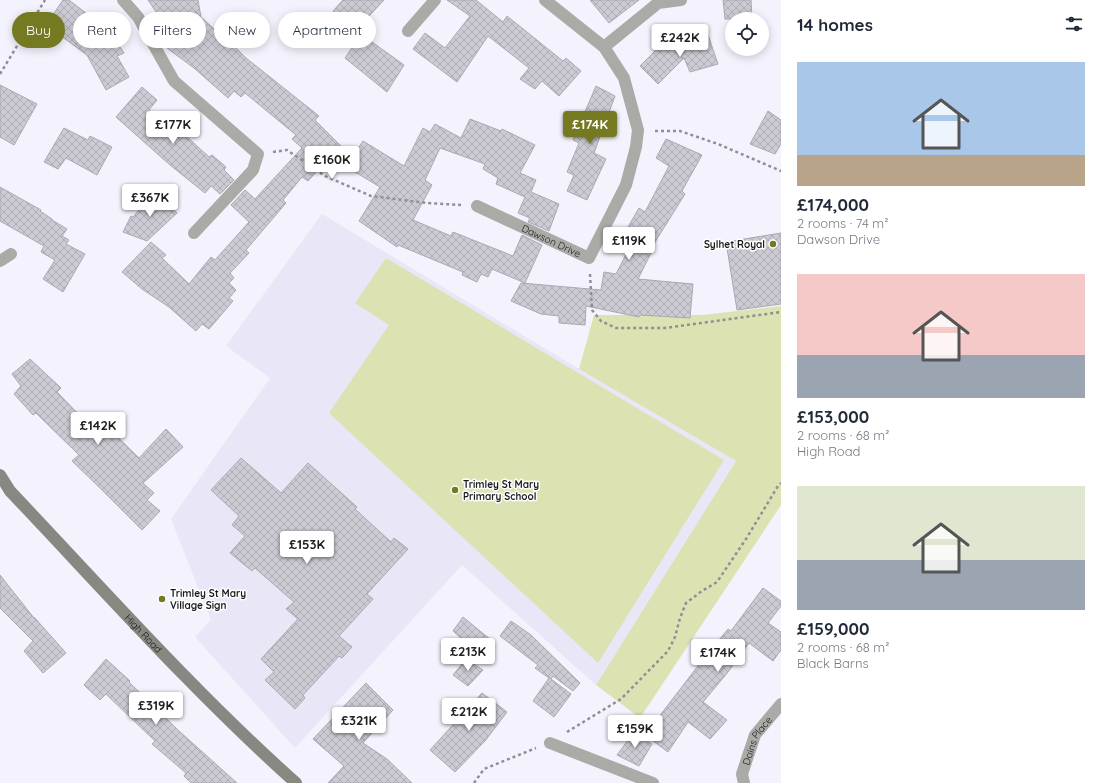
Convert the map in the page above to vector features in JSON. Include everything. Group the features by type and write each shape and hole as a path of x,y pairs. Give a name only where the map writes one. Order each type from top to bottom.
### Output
{"street":[{"path":"123,0 138,17 174,81 258,154 254,170 194,233"},
{"path":"408,31 435,0"},
{"name":"Dawson Drive","path":"477,206 589,258 626,185 636,148 638,130 624,78 604,47 545,0"},
{"path":"604,47 658,3 681,0"},
{"path":"0,260 11,254"},
{"name":"High Road","path":"0,475 10,491 182,674 272,762 296,783"},
{"name":"Dains Place","path":"744,783 742,774 756,735 781,704"},
{"path":"550,743 653,783"}],"path":[{"path":"0,74 45,0"},
{"path":"638,130 680,131 718,144 781,172"},
{"path":"258,154 287,150 325,176 371,196 427,203 477,206"},
{"path":"589,258 592,310 600,321 616,328 665,328 781,312"},
{"path":"474,783 484,769 550,743 621,699 668,651 675,637 686,603 717,582 781,483"}],"shaded area":[{"name":"Trimley St Mary Primary School","path":"322,214 579,369 736,461 596,685 462,565 295,748 195,637 211,620 171,519 270,378 226,346"}],"green space":[{"path":"386,258 724,460 598,663 329,413 389,325 355,303"},
{"path":"781,306 781,505 640,718 596,685 736,461 579,369 594,315 703,315"}],"building":[{"path":"63,0 69,0 85,12 73,12 73,45 65,39 65,12 55,12"},
{"path":"148,0 198,0 200,12 156,12"},
{"path":"343,0 384,0 373,12 333,11"},
{"path":"447,0 476,0 503,22 507,16 563,61 566,58 581,71 559,96 542,81 535,89 520,79 529,68 488,36 457,82 413,49 425,33 445,48 470,16"},
{"path":"590,0 639,0 609,23"},
{"path":"723,0 751,0 752,12 725,12 725,19"},
{"path":"206,22 214,29 214,48 236,48 246,58 319,116 315,120 352,157 363,141 404,166 423,128 430,132 435,124 461,138 470,119 501,131 502,129 535,145 520,173 536,180 531,192 559,204 549,231 528,222 530,218 518,213 525,197 496,184 498,178 483,169 485,164 440,148 425,180 432,185 413,220 451,236 453,232 513,256 522,235 542,245 525,283 492,269 488,277 481,274 477,282 462,275 463,272 398,245 397,247 359,221 380,187 330,157 308,181 302,177 283,200 286,203 246,250 249,253 230,273 234,278 229,283 236,290 229,298 233,301 209,329 202,324 196,331 169,307 142,289 122,272 151,242 166,255 162,258 189,284 211,257 215,260 249,222 231,205 245,190 255,199 302,148 292,139 296,135 245,93 241,97 234,91 228,98 194,68 167,48 206,48"},
{"path":"708,35 718,64 690,72 684,58 658,84 640,66 660,46 664,50"},
{"path":"376,45 404,65 387,92 345,58 352,48 376,48"},
{"path":"77,48 121,48 124,53 117,56 129,77 106,90 87,55"},
{"path":"0,85 37,104 14,145 0,137"},
{"path":"596,86 615,96 594,153 606,159 587,200 567,191 574,175 567,172 579,143 573,140"},
{"path":"142,87 157,100 149,110 179,138 184,134 209,157 212,155 226,167 224,170 234,180 220,194 211,186 205,193 170,165 116,117"},
{"path":"768,111 781,120 781,144 775,154 750,144"},
{"path":"64,128 88,140 90,136 112,147 97,175 66,158 58,169 44,162"},
{"path":"666,139 702,155 682,191 685,194 650,250 652,251 638,279 693,284 690,318 640,315 639,317 586,306 585,325 559,323 559,316 541,314 511,301 521,283 601,290 604,272 616,274 634,239 624,234 639,208 645,212 669,166 656,158"},
{"path":"0,187 41,210 40,211 52,220 67,229 62,236 69,240 66,244 85,254 63,292 43,279 55,260 41,252 44,246 0,221"},
{"path":"154,192 177,213 147,241 123,232 131,216 133,217"},
{"path":"781,233 781,304 737,310 726,242"},
{"path":"30,359 61,388 57,392 86,422 95,415 139,458 166,429 183,447 143,483 154,493 147,500 160,511 142,530 72,461 79,455 36,413 33,415 14,394 21,386 12,374"},
{"path":"241,458 281,493 308,463 357,507 355,509 391,542 394,538 408,549 367,594 373,599 339,636 352,647 342,658 339,656 303,695 305,698 295,709 265,680 274,672 261,659 298,619 286,609 294,602 255,568 252,571 230,553 245,536 232,525 239,516 211,490"},
{"path":"0,575 34,618 66,653 43,673 24,651 33,641 0,608"},
{"path":"763,588 781,601 781,606 768,623 781,632 781,650 773,661 749,643 728,672 703,702 727,720 710,739 688,722 668,752 645,735 704,658 728,629 731,631"},
{"path":"463,617 491,640 473,661 455,648 462,639 453,631"},
{"path":"511,621 531,635 580,683 573,691 553,676 551,679 571,694 554,717 533,701 549,678 535,668 538,665 500,636"},
{"path":"106,659 179,731 237,783 191,783 184,776 186,773 152,744 155,741 106,694 100,700 84,685"},
{"path":"466,659 483,670 468,686 453,675"},
{"path":"366,683 393,710 363,743 387,759 412,783 328,783 344,766 313,739"},
{"path":"482,693 507,712 485,741 455,772 430,750"},
{"path":"634,732 652,744 639,766 617,755"}],"place":[{"name":"Sylhet Royal","path":"773,244"},
{"name":"Trimley St Mary Primary School","path":"455,490"},
{"name":"Trimley St Mary Village Sign","path":"162,599"}]}
